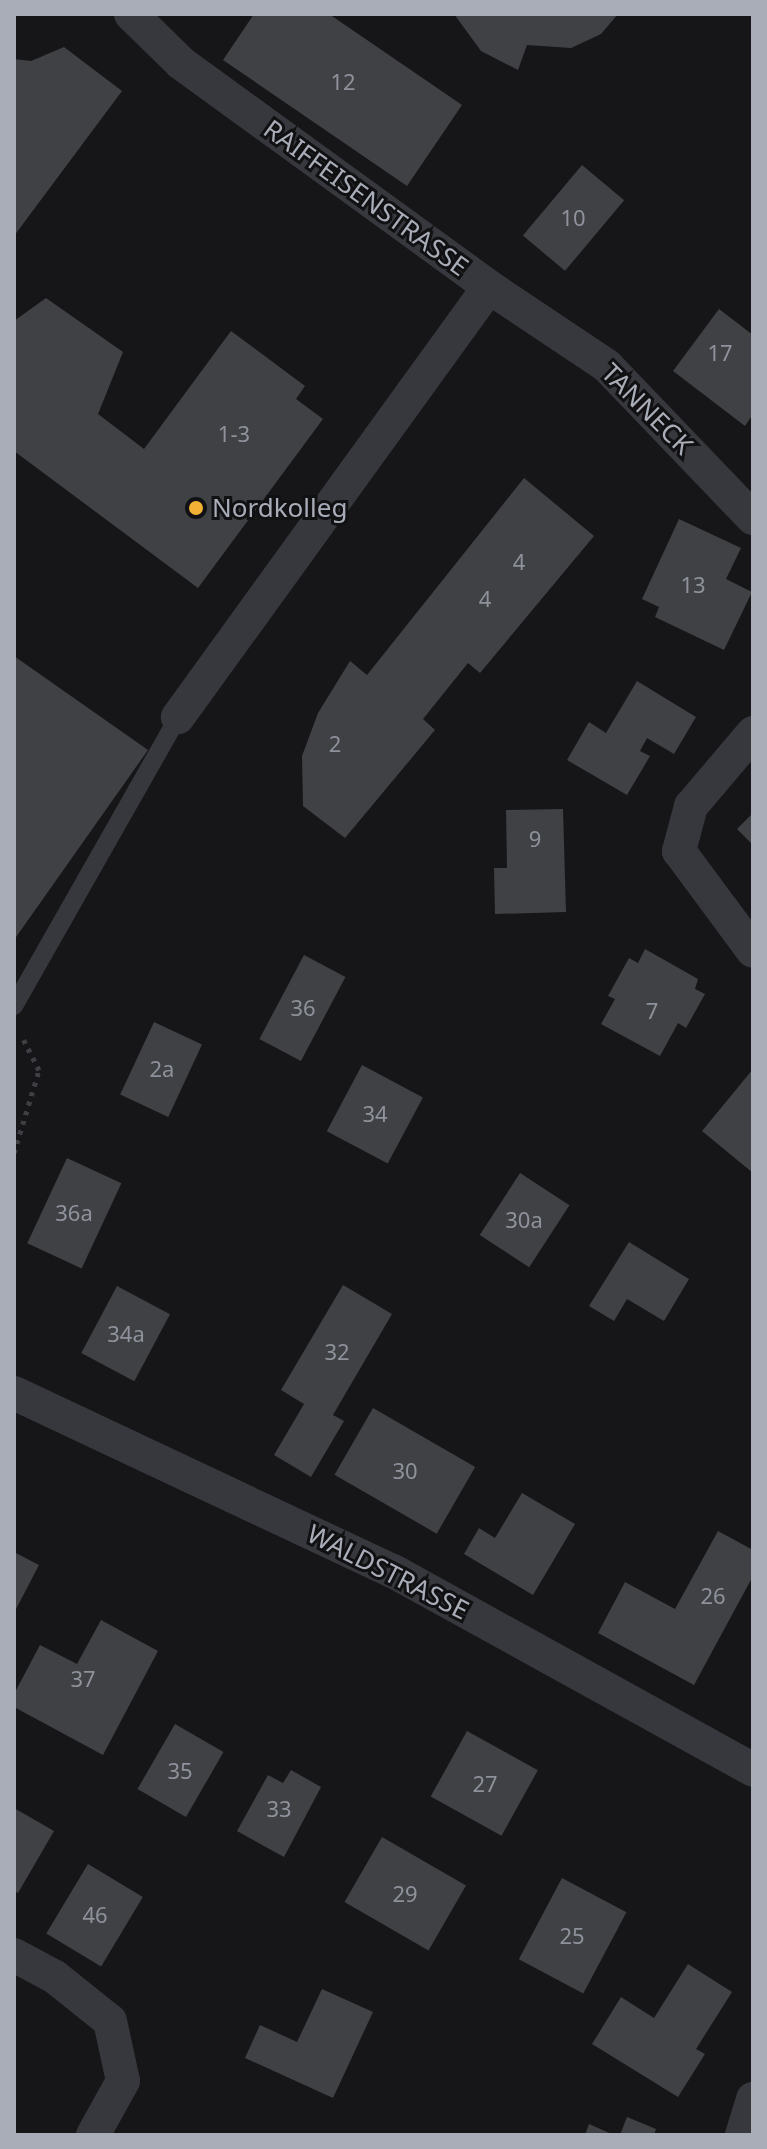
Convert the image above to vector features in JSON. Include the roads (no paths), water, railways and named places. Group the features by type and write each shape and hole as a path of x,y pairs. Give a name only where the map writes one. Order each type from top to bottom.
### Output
{"street":[{"name":"RAIFFEISENSTRASSE","path":"131,14 181,63 489,287 178,717"},
{"name":"TANNECK","path":"489,287 607,366 753,518"},
{"path":"753,733 691,806 679,851 753,951"},
{"name":"WALDSTRASSE","path":"14,1393 393,1571 753,1770"},
{"path":"14,1955 55,1977 110,2021 123,2081 93,2135"},
{"path":"742,2135 753,2099"}],"lane":[{"path":"14,1006 178,717"}],"place":[{"name":"Nordkolleg","path":"196,508"}]}
